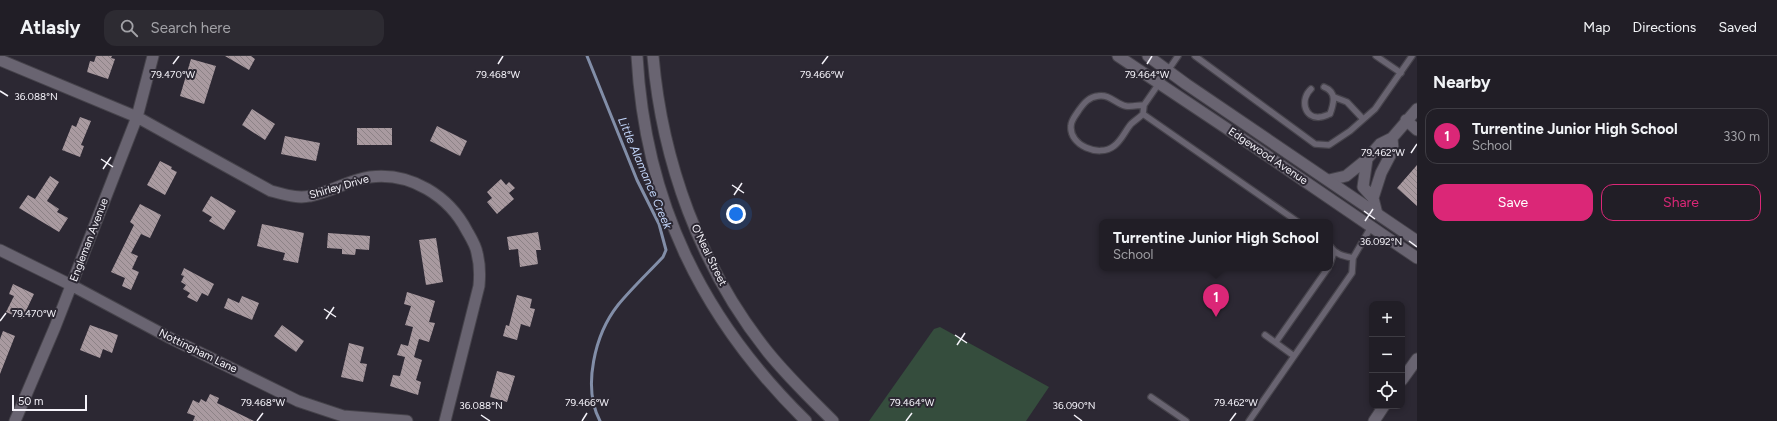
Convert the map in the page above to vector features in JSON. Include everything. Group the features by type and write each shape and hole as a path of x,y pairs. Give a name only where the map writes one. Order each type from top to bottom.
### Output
{"street":[{"name":"Engleman Avenue","path":"15,421 71,285 137,117 153,56"},
{"name":"O'Neal Street","path":"637,56 639,85 652,162 682,246 712,305 731,335 777,392 806,421"},
{"name":"O'Neal Street","path":"653,56 656,92 674,170 688,212 724,289 762,345 784,372 833,421"},
{"name":"Edgewood Avenue","path":"1118,56 1417,258"},
{"name":"Edgewood Avenue","path":"1148,56 1186,84 1417,241"},
{"name":"Shirley Drive","path":"0,60 137,117 271,191 295,197 310,196 355,180 372,177 403,178 423,185 449,204 460,217 477,252 480,268 479,286 445,421"},
{"path":"1329,180 1346,176 1367,158 1380,144 1392,138 1417,109"},
{"path":"1406,120 1417,130"},
{"path":"1373,198 1381,173 1392,150 1392,138"},
{"path":"1367,158 1364,187 1373,198 1377,214 1371,227"},
{"name":"Nottingham Lane","path":"0,250 71,285 170,338 298,401 343,416 407,421"},
{"path":"1405,376 1417,359"},
{"path":"1374,421 1382,409"}],"lane":[{"path":"1144,105 1126,106 1109,97 1099,96 1088,99 1073,119 1071,127 1074,137 1084,147 1095,152 1105,151 1114,146 1123,137 1132,123 1143,114 1144,105 1178,56"},
{"path":"1195,56 1315,144 1329,145 1350,131 1375,109 1412,56"},
{"path":"1376,56 1401,73"},
{"path":"1311,89 1306,93 1304,101 1305,108 1309,113 1316,117 1321,117 1330,114 1335,102 1330,90 1324,87"},
{"path":"1334,97 1347,102 1363,119"},
{"path":"1143,114 1294,219"},
{"path":"1249,421 1352,273 1353,258 1371,227"},
{"path":"1333,255 1334,252 1353,258"},
{"path":"1276,342 1326,271"},
{"path":"1265,335 1294,356"},
{"path":"1151,397 1186,421"}],"green space":[{"path":"940,327 1049,387 1026,421 869,421 934,329"}],"building":[{"path":"96,56 112,56 111,58 115,59 108,79 87,72 90,61 94,62"},
{"path":"225,56 251,56 255,59 249,70"},
{"path":"191,59 216,66 204,104 180,96"},
{"path":"252,109 275,124 265,140 242,125"},
{"path":"80,117 91,121 81,145 84,146 80,157 62,150 72,125 76,127"},
{"path":"437,126 467,141 460,156 430,141"},
{"path":"357,128 392,128 392,145 357,145"},
{"path":"285,136 320,143 316,161 281,154"},
{"path":"160,161 172,167 171,169 177,172 165,195 147,185"},
{"path":"1417,165 1417,206 1397,188"},
{"path":"50,176 59,182 47,201 59,209 57,212 68,218 59,232 19,208 28,195 35,199"},
{"path":"501,179 506,185 509,182 515,188 509,193 514,199 497,214 487,202 492,198 487,192"},
{"path":"211,196 236,211 224,230 209,221 212,217 202,211"},
{"path":"140,204 161,215 150,238 141,234 131,253 138,256 132,269 139,272 131,290 122,286 125,278 111,272 134,225 130,222"},
{"path":"262,224 304,233 298,263 283,260 285,253 257,246"},
{"path":"538,232 541,250 536,250 538,264 520,267 518,249 509,250 507,237"},
{"path":"328,233 370,236 369,250 356,249 355,255 342,254 342,249 327,248"},
{"path":"436,238 443,282 426,285 419,240"},
{"path":"184,268 214,284 208,296 202,293 197,302 187,297 190,293 183,289 186,285 181,282 184,276 181,275"},
{"path":"13,284 34,294 22,319 6,312 14,296 9,294"},
{"path":"407,292 435,301 429,322 435,323 429,342 419,339 414,357 422,360 416,380 421,382 418,395 390,386 393,375 400,376 405,357 397,355 401,344 408,346 413,327 405,325 411,306 404,304"},
{"path":"517,295 532,299 530,308 535,309 530,327 521,324 517,340 503,336 506,325 509,326"},
{"path":"242,296 259,303 252,320 224,308 228,298 239,303"},
{"path":"90,325 118,335 112,353 103,349 100,358 80,350"},
{"path":"282,325 304,341 296,352 274,336"},
{"path":"3,331 15,336 0,374 0,339"},
{"path":"349,343 364,347 360,363 367,364 363,382 341,377"},
{"path":"497,371 515,376 507,402 490,397"},
{"path":"210,394 219,398 217,403 254,421 193,421 195,416 187,413 193,400 199,403 201,399 206,402"}],"waterway":[{"name":"Little Alamance Creek","path":"587,56 637,180 659,224 666,250 663,257 618,305 610,317 597,345 592,377 592,393 600,421"}],"place":[{"name":"Turrentine Junior High School","path":"1216,317"}]}
